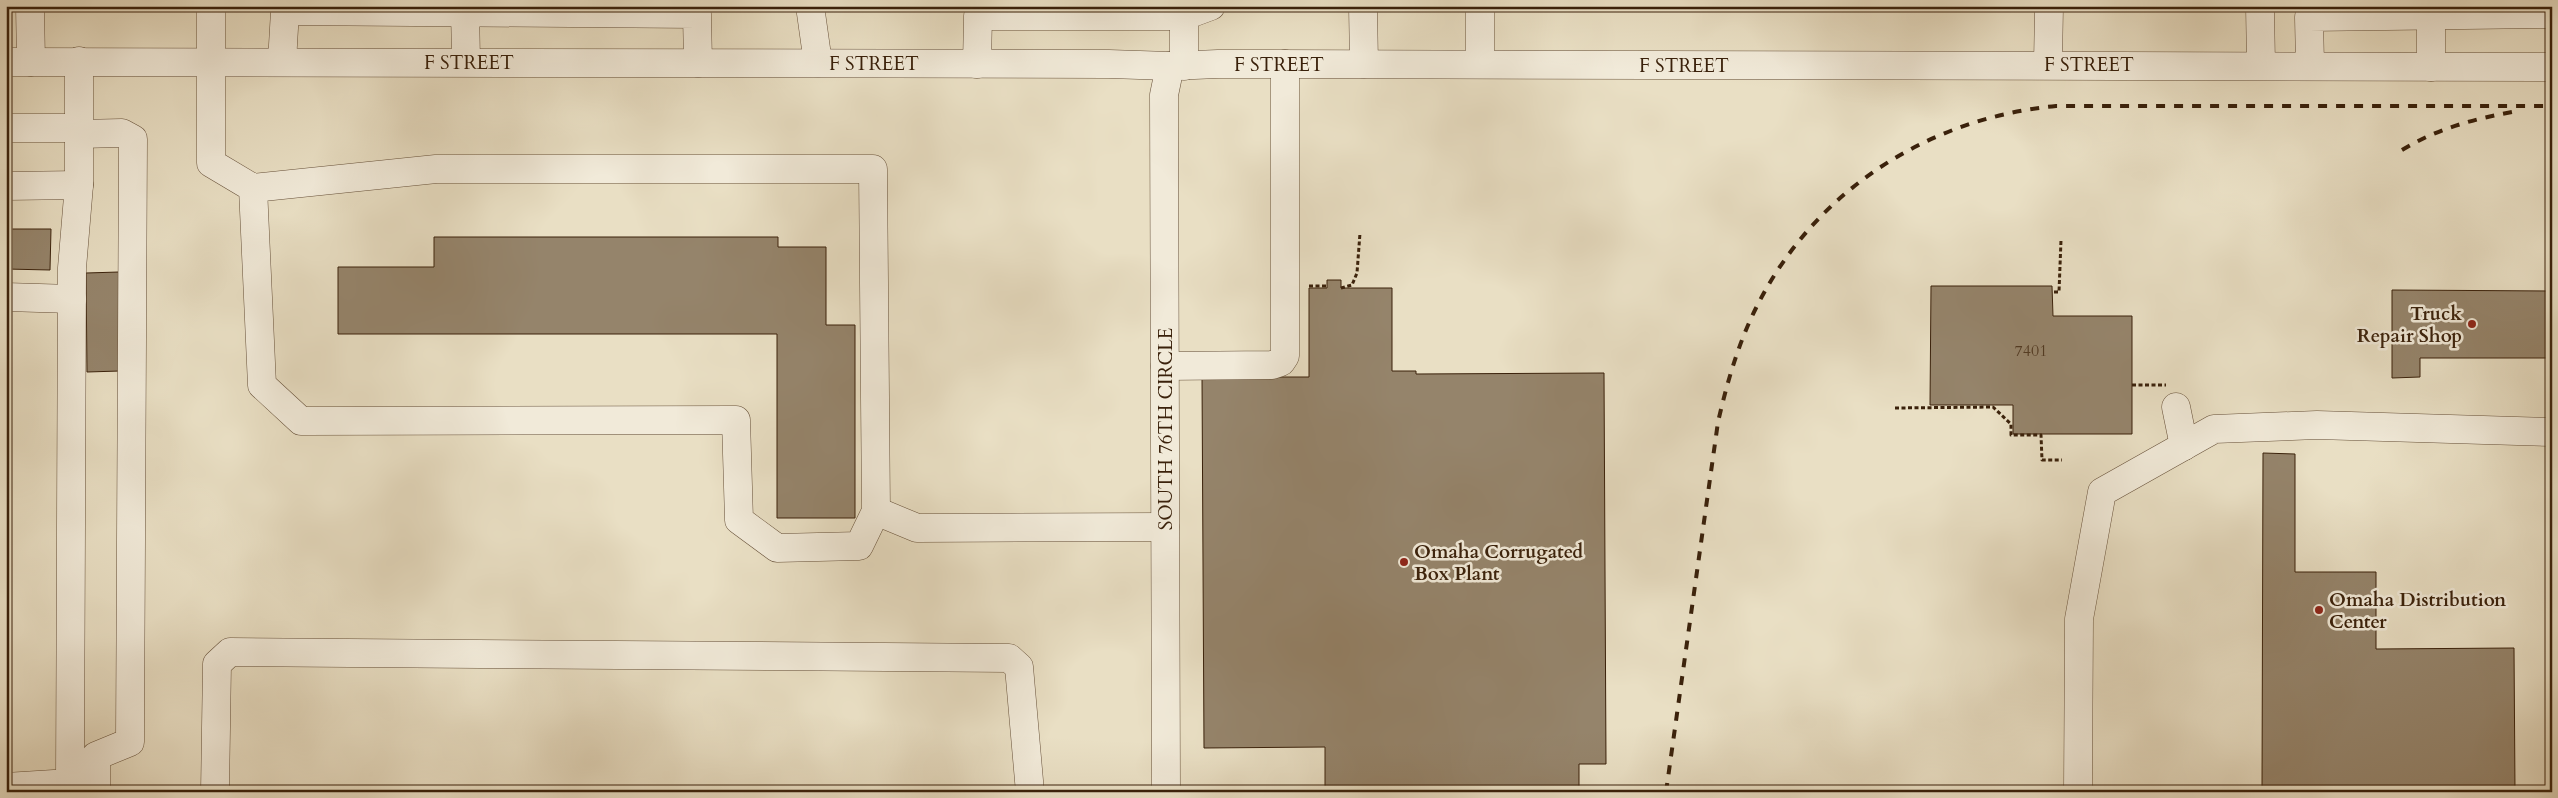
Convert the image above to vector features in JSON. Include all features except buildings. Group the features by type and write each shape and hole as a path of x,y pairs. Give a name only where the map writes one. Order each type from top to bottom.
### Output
{"street":[{"path":"19,62 30,6"},
{"path":"211,6 211,163 253,188 436,169 873,169 876,510 859,546 777,548 739,520 736,420 301,421 262,385 253,188"},
{"path":"810,6 818,63"},
{"path":"977,64 978,16 1184,11 1211,6"},
{"path":"1363,6 1364,64"},
{"path":"1480,6 1480,64"},
{"path":"2048,64 2049,6"},
{"path":"2260,6 2261,65"},
{"path":"282,62 285,11 465,10 698,14 698,63"},
{"path":"465,10 466,62"},
{"name":"SOUTH 76TH CIRCLE","path":"1166,792 1164,95 1177,66 1184,11"},
{"path":"2431,11 2431,67"},
{"path":"2310,65 2310,17 2431,11 2552,14"},
{"path":"6,787 75,787 72,299 79,186 79,61"},
{"name":"F STREET","path":"19,62 818,63 1177,66 1218,64 2048,64 2552,67"},
{"path":"1165,366 1272,365 1281,362 1286,356 1285,64"},
{"path":"6,128 122,134 132,139 130,742 96,756 96,792"},
{"path":"6,186 79,186"},
{"path":"6,297 72,299"},
{"path":"2176,407 2184,446"},
{"path":"2078,792 2079,620 2102,492 2214,429 2252,426 2317,425 2552,432"},
{"path":"876,510 917,528 1165,527"},
{"path":"215,792 218,664 230,652 1009,658 1019,667 1030,792"}],"path":[{"path":"1342,288 1352,285 1356,278 1360,233"},
{"path":"2054,292 2059,292 2060,240"},
{"path":"2132,385 2151,385"},
{"path":"1895,408 1993,407 2011,424 2011,435 2041,435 2042,460 2062,460"}],"railway":[{"path":"1666,792 1718,422 1729,378 1738,350 1756,308 1780,266 1809,229 1843,196 1880,168 1920,144 1963,126 2009,113 2056,106 2552,106"},
{"path":"2402,150 2416,142 2458,125 2518,111"}],"place":[{"name":"Truck Repair Shop","path":"2472,324"},
{"name":"Omaha Corrugated Box Plant","path":"1404,562"},
{"name":"Omaha Distribution Center","path":"2319,610"}]}
